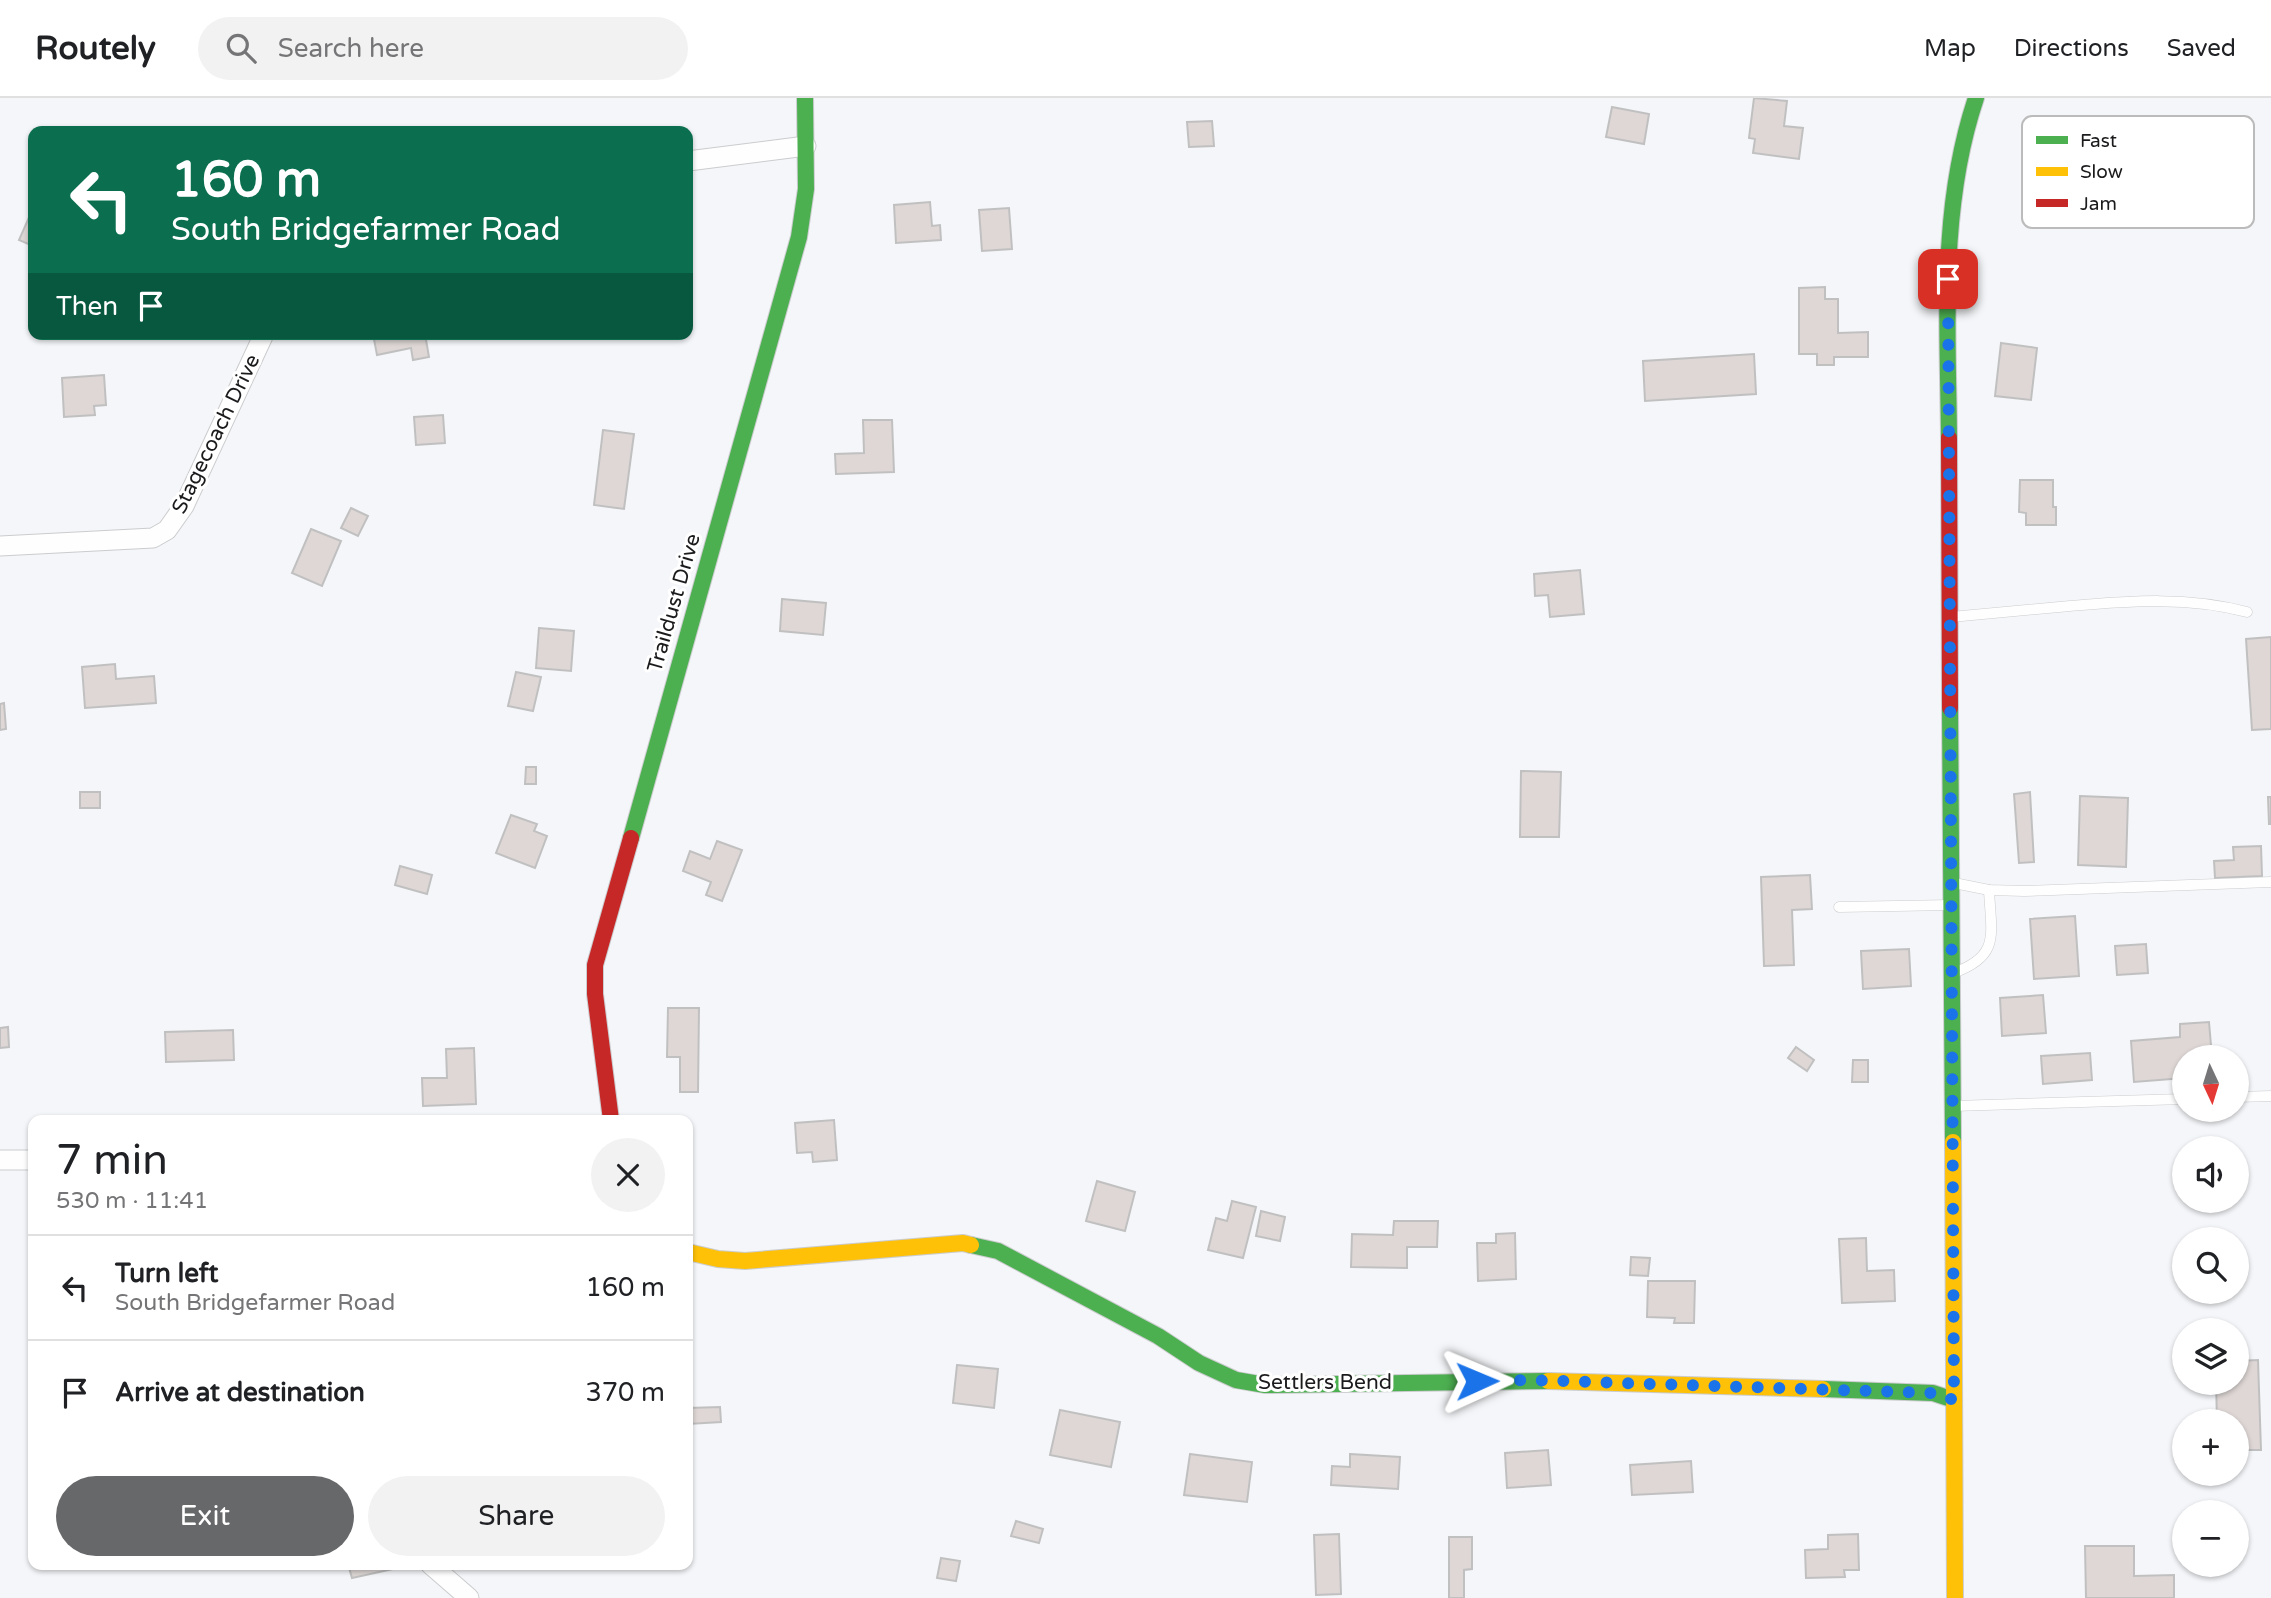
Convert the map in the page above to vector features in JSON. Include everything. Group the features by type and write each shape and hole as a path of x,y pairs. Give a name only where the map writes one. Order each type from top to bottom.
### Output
{"street":[{"name":"Traildust Drive","path":"610,1115 595,994 595,965 799,237 806,189 805,98"},
{"path":"1955,1598 1950,220 1962,143 1976,98"},
{"path":"693,160 806,146"},
{"name":"Stagecoach Drive","path":"0,546 152,538 167,530 184,506 261,340"},
{"path":"0,1160 28,1160"},
{"name":"Settlers Bend","path":"693,1253 745,1261 963,1243 998,1251 1158,1336 1199,1363 1236,1380 1265,1385 1529,1380 1933,1393 1954,1400"},
{"path":"437,1570 469,1598"}],"lane":[{"path":"1950,617 2167,600 2225,606 2247,612"},
{"path":"1952,883 1989,890 2024,891 2271,882"},
{"path":"1952,973 1972,966 1988,951 1991,931 1989,890"},
{"path":"1839,906 1952,905"},
{"path":"2249,1097 2271,1096"},
{"path":"1953,1105 2172,1099"}],"building":[{"path":"1754,98 1787,101 1784,126 1803,128 1799,159 1753,153 1755,139 1749,138"},
{"path":"1612,107 1649,114 1644,144 1606,137"},
{"path":"1212,121 1214,146 1189,147 1187,122"},
{"path":"930,202 932,226 940,225 941,240 896,243 894,205"},
{"path":"1009,208 1012,249 982,251 979,210"},
{"path":"28,220 28,244 19,240"},
{"path":"1825,287 1825,299 1838,299 1838,333 1868,332 1868,357 1834,357 1834,365 1817,365 1817,354 1799,354 1799,288"},
{"path":"374,340 426,340 429,357 413,360 411,348 377,355"},
{"path":"2001,343 2037,348 2031,400 1995,396"},
{"path":"1754,354 1756,394 1645,401 1643,361"},
{"path":"104,375 106,405 94,406 95,415 64,417 62,378"},
{"path":"443,415 445,443 416,445 414,417"},
{"path":"863,420 892,420 894,472 836,474 835,454 864,453"},
{"path":"603,430 634,434 624,509 594,505"},
{"path":"2020,480 2053,480 2056,525 2026,525 2026,513 2019,512"},
{"path":"351,508 368,516 358,536 341,528"},
{"path":"311,529 341,541 322,586 292,573"},
{"path":"1580,570 1584,614 1550,617 1548,595 1535,596 1534,574"},
{"path":"782,599 826,603 823,635 780,631"},
{"path":"539,628 574,631 571,671 536,668"},
{"path":"2271,637 2271,729 2252,730 2246,639"},
{"path":"115,664 116,679 154,676 156,703 85,708 82,667"},
{"path":"516,672 541,677 533,711 508,706"},
{"path":"4,703 6,729 0,730 0,704"},
{"path":"526,767 536,767 536,784 525,784"},
{"path":"1521,771 1561,772 1559,837 1520,837"},
{"path":"80,792 100,792 100,808 80,808"},
{"path":"2030,792 2034,862 2019,863 2014,794"},
{"path":"2080,796 2128,798 2126,867 2078,865"},
{"path":"2268,797 2271,797 2271,824 2269,824"},
{"path":"511,815 537,824 534,831 547,836 535,868 496,853"},
{"path":"717,841 742,850 722,901 706,895 711,882 683,871 690,851 710,859"},
{"path":"2261,846 2262,876 2215,878 2214,861 2234,860 2233,847"},
{"path":"400,866 432,875 427,894 395,885"},
{"path":"1810,875 1812,909 1792,910 1794,965 1764,966 1761,877"},
{"path":"2075,916 2079,976 2034,979 2030,919"},
{"path":"2146,944 2148,973 2117,975 2115,946"},
{"path":"1909,949 1911,986 1863,989 1861,951"},
{"path":"2043,995 2046,1033 2002,1036 2000,998"},
{"path":"668,1008 699,1008 698,1092 680,1092 680,1057 667,1057"},
{"path":"2209,1022 2211,1045 2172,1045 2172,1079 2134,1082 2131,1041 2180,1037 2180,1024"},
{"path":"8,1027 9,1047 0,1048 0,1028"},
{"path":"233,1030 234,1060 166,1062 165,1032"},
{"path":"1796,1047 1814,1060 1807,1071 1788,1058"},
{"path":"474,1048 476,1104 423,1106 422,1078 447,1078 446,1049"},
{"path":"2090,1053 2092,1080 2043,1084 2041,1056"},
{"path":"1853,1060 1868,1060 1868,1082 1852,1082"},
{"path":"834,1120 837,1160 813,1162 812,1152 797,1153 795,1123"},
{"path":"1097,1181 1135,1192 1125,1231 1086,1221"},
{"path":"1232,1201 1256,1207 1243,1258 1208,1250 1216,1218 1227,1221"},
{"path":"1261,1211 1285,1217 1280,1241 1256,1236"},
{"path":"1394,1221 1438,1221 1437,1247 1407,1247 1407,1268 1351,1267 1352,1234 1393,1235"},
{"path":"1515,1233 1516,1279 1478,1281 1477,1243 1496,1243 1496,1234"},
{"path":"1866,1238 1867,1271 1894,1270 1895,1301 1842,1303 1839,1239"},
{"path":"1631,1257 1650,1258 1648,1276 1630,1275"},
{"path":"1648,1281 1695,1281 1694,1323 1674,1323 1675,1318 1647,1317"},
{"path":"2249,1360 2258,1360 2261,1450 2249,1450 2249,1409 2217,1409 2216,1395 2249,1395"},
{"path":"957,1365 998,1369 994,1408 953,1403"},
{"path":"720,1407 721,1422 693,1424 693,1408"},
{"path":"1060,1410 1120,1422 1111,1467 1050,1455"},
{"path":"1548,1450 1551,1485 1507,1488 1505,1453"},
{"path":"1190,1454 1252,1462 1247,1502 1184,1495"},
{"path":"1350,1454 1400,1457 1398,1489 1331,1485 1332,1466 1350,1467"},
{"path":"1691,1461 1693,1492 1632,1495 1630,1465"},
{"path":"1016,1521 1043,1529 1039,1543 1011,1536"},
{"path":"1339,1534 1341,1594 1316,1595 1314,1535"},
{"path":"1858,1534 1859,1570 1844,1570 1845,1577 1806,1578 1805,1550 1828,1549 1828,1535"},
{"path":"1449,1537 1472,1537 1472,1569 1464,1570 1464,1598 1449,1598"},
{"path":"2085,1546 2134,1546 2134,1576 2174,1577 2174,1598 2086,1598"},
{"path":"941,1558 960,1561 956,1581 937,1578"},
{"path":"350,1570 388,1570 352,1578"}],"traffic: fast":[{"path":"631,838 799,237 806,189 805,98"},
{"path":"1949,438 1947,309 1951,224 1964,140 1976,98"},
{"path":"1950,708 1953,1142"},
{"path":"971,1245 998,1251 1158,1336 1199,1363 1236,1380 1265,1385 1548,1381"},
{"path":"1823,1389 1933,1393 1954,1400"}],"traffic: slow":[{"path":"1953,1142 1955,1598"},
{"path":"693,1253 745,1261 963,1243 971,1245"},
{"path":"1548,1381 1823,1389"}],"traffic: jam":[{"path":"1949,438 1950,708"},
{"path":"610,1115 595,994 595,965 631,838"}],"route":[{"path":"1477,1381 1529,1380 1933,1393 1954,1400 1948,279"}]}
